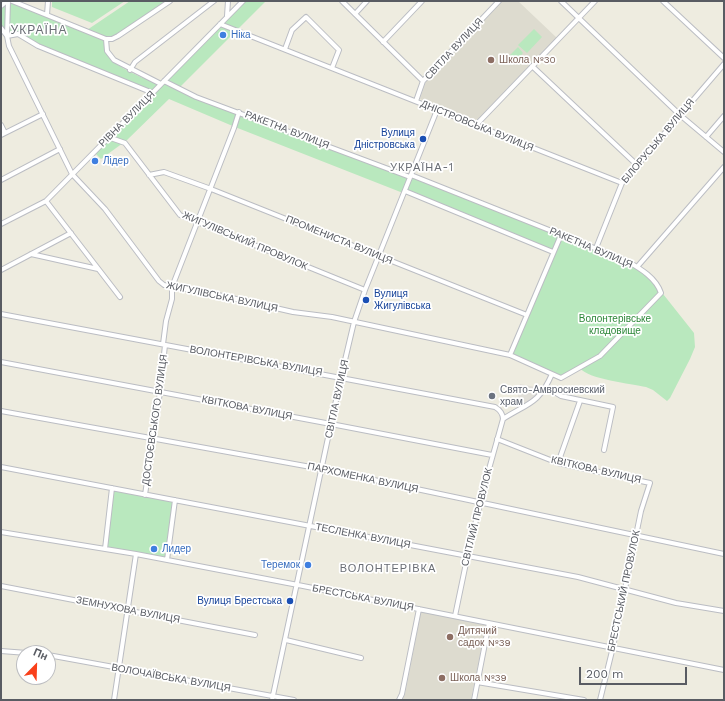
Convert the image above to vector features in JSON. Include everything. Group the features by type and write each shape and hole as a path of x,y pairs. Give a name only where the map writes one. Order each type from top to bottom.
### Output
{"street":[{"path":"1,6 7,1"},
{"path":"7,1 7,36 18,34 38,46 152,93"},
{"path":"12,1 106,39 112,39 118,36 170,1"},
{"path":"47,15 48,1"},
{"path":"130,70 134,62 214,1"},
{"path":"227,17 228,1"},
{"name":"РІВНА ВУЛИЦЯ","path":"1,224 46,201 243,1"},
{"path":"342,1 423,81"},
{"path":"355,14 367,1"},
{"path":"383,42 422,1"},
{"name":"СВІТЛА ВУЛИЦЯ","path":"416,101 423,81 499,1"},
{"path":"561,1 680,115 724,152"},
{"path":"476,125 595,1"},
{"path":"663,1 724,58"},
{"path":"285,49 292,30 306,17 339,50 332,68"},
{"name":"ДНІСТРОВСЬКА ВУЛИЦЯ","path":"220,24 622,183"},
{"name":"ЖИГУЛІВСЬКА ВУЛИЦЯ","path":"1,28 7,36 9,46 72,174 105,209 159,281 164,285 223,296 293,312 332,317 510,355 552,374"},
{"path":"106,39 107,52 114,60 130,70 161,84"},
{"name":"БІЛОРУСЬКА ВУЛИЦЯ","path":"596,248 622,183 724,64"},
{"path":"532,66 637,166"},
{"name":"РАКЕТНА ВУЛИЦЯ","path":"164,80 196,97 411,176 618,257 637,267 659,285 661,293 600,356 564,377 558,377 552,374"},
{"name":"СВІТЛА ВУЛИЦЯ","path":"273,698 354,322 365,290 437,110"},
{"name":"ДОСТОЄВСЬКОГО ВУЛИЦЯ","path":"145,495 160,392 166,321 172,299 172,287 198,223 239,112"},
{"path":"1,125 3,134 43,114"},
{"path":"706,137 724,116"},
{"name":"ЖИГУЛІВСЬКИЙ ПРОВУЛОК","path":"108,137 125,143 180,215 365,290"},
{"path":"1,180 60,149"},
{"path":"637,267 724,167"},
{"name":"ПРОМЕНИСТА ВУЛИЦЯ","path":"150,175 164,172 211,189 527,315"},
{"name":"РАКЕТНА ВУЛИЦЯ","path":"405,191 553,252"},
{"path":"46,201 120,297"},
{"path":"1,270 71,233"},
{"path":"510,355 561,235"},
{"path":"31,254 98,269"},
{"name":"ВОЛОНТЕРІВСЬКА ВУЛИЦЯ","path":"1,314 495,407 502,412 503,419"},
{"name":"КВІТКОВА ВУЛИЦЯ","path":"1,362 492,455"},
{"path":"503,419 533,402 546,387 552,374"},
{"path":"546,387 562,396 613,407 604,450"},
{"path":"558,463 580,400"},
{"name":"ПАРХОМЕНКА ВУЛИЦЯ","path":"1,412 322,469 724,554"},
{"name":"СВІТЛИЙ ПРОВУЛОК","path":"455,616 467,556 492,455 503,419"},
{"name":"КВІТКОВА ВУЛИЦЯ","path":"497,439 558,463 650,483"},
{"name":"ТЕСЛЕНКА ВУЛИЦЯ","path":"1,466 145,495 310,525 578,577 676,603 724,611"},
{"name":"БРЕСТСЬКИЙ ПРОВУЛОК","path":"600,700 613,647 641,510 650,483"},
{"path":"105,549 112,488"},
{"path":"167,560 175,500"},
{"name":"БРЕСТСЬКА ВУЛИЦЯ","path":"1,532 136,554 724,670"},
{"path":"114,700 136,554"},
{"name":"ЗЕМНУХОВА ВУЛИЦЯ","path":"1,586 255,634"},
{"path":"400,700 419,609"},
{"path":"474,700 489,623"},
{"path":"286,640 361,658"},
{"path":"1,651 16,652"},
{"name":"ВОЛОЧАЇВСЬКА ВУЛИЦЯ","path":"56,657 273,698 294,700"},
{"path":"477,682 584,700"}],"shaded area":[{"name":"Школа №30","path":"502,1 518,1 557,38 476,122 420,99 426,81"},
{"path":"520,384 540,388 535,396 519,407 516,407"},
{"path":"421,612 486,625 471,700 402,700 405,694"}],"green space":[{"name":"Волонтерівське кладовище","path":"1,1 8,1 84,32 130,1 167,1 117,35 106,38 107,53 116,63 139,76 161,85 244,1 266,1 178,89 412,177 618,257 648,275 694,333 695,347 670,398 667,401 653,390 646,387 600,378 584,372 580,368 561,378 510,355 554,251 405,190 403,193 235,127 169,99 125,142 110,137 154,92 39,45 18,33 8,35 1,26"},
{"path":"52,1 125,1 92,23 52,7"},
{"path":"534,29 542,37 527,53 518,45"},
{"path":"518,47 523,53 514,63 508,57"},
{"path":"109,139 123,143 101,159 95,153"},
{"path":"113,489 174,501 166,559 106,548"}],"place":[{"name":"Ніка","path":"223,35"},
{"name":"Школа №30","path":"491,60"},
{"name":"Вулиця Дністровська","path":"423,139"},
{"name":"Лідер","path":"95,161"},
{"name":"Вулиця Жигулівська","path":"366,300"},
{"name":"Свято-Амвросиевский храм","path":"492,396"},
{"name":"Лидер","path":"154,549"},
{"name":"Теремок","path":"308,565"},
{"name":"Вулиця Брестська","path":"290,601"},
{"name":"Дитячий садок №39","path":"450,637"},
{"name":"Школа №39","path":"442,678"}],"district":[{"name":"УКРАЇНА","path":"39,30"},
{"name":"УКРАЇНА-1","path":"422,168"},
{"name":"ВОЛОНТЕРІВКА","path":"388,569"}]}
